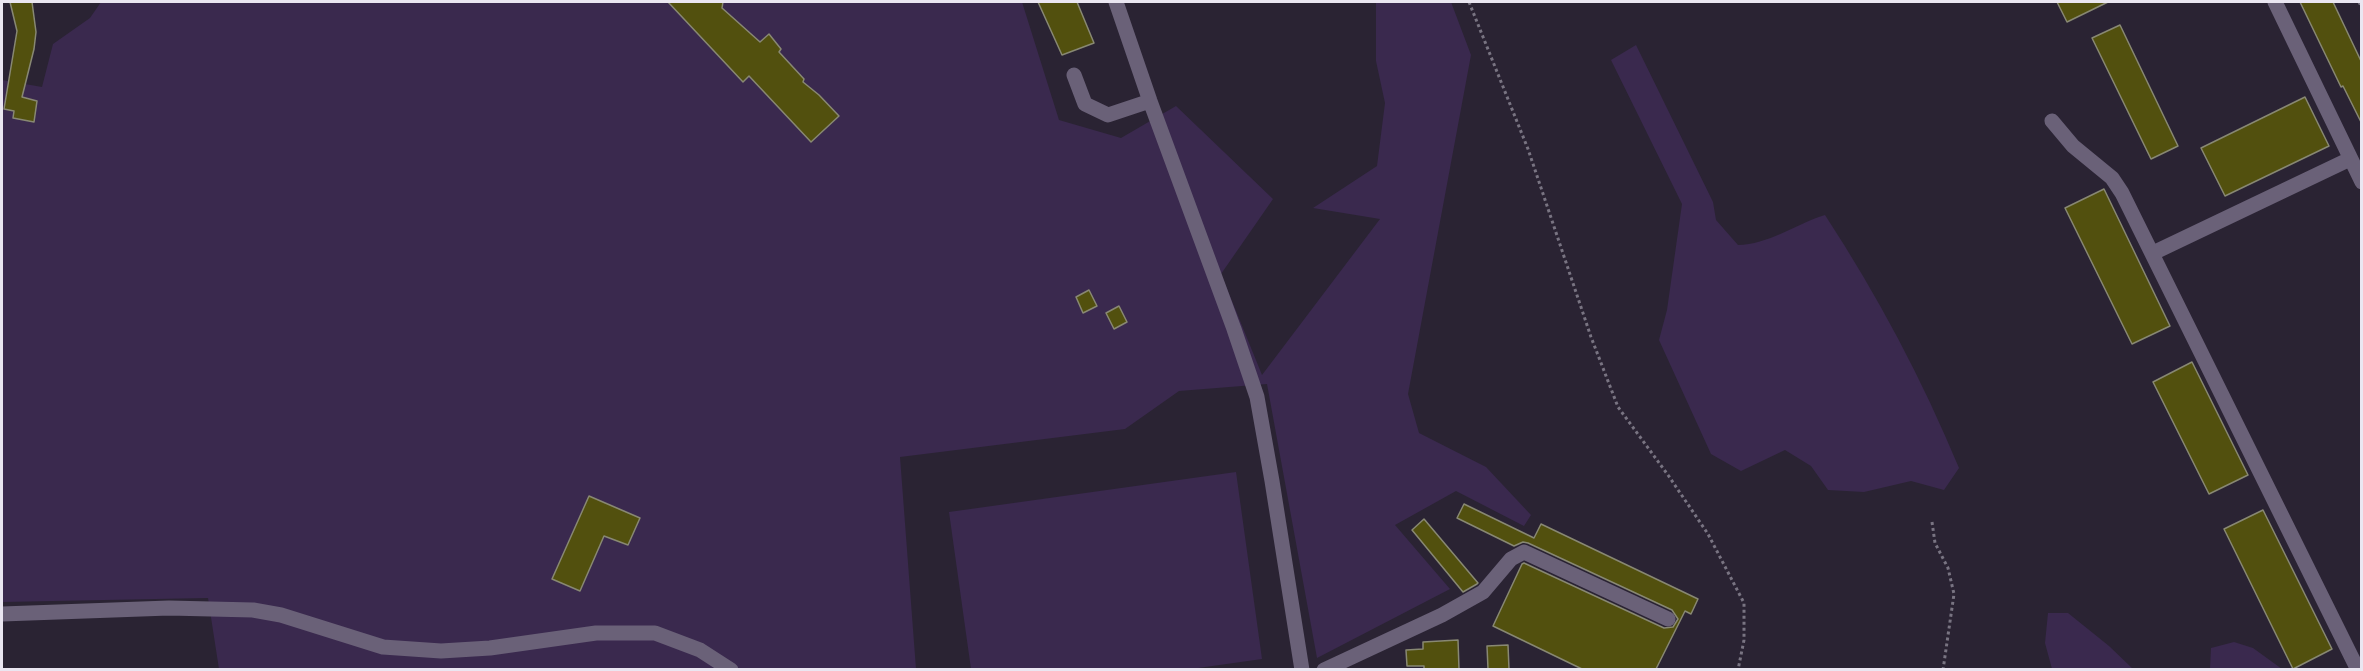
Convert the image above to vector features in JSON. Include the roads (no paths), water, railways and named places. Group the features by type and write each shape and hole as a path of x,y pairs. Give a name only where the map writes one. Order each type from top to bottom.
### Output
{"lane":[{"path":"1116,2 1257,396 1272,481 1298,669"},
{"path":"2275,2 2361,182"},
{"path":"1074,75 1085,104 1108,116 1150,101"},
{"path":"2052,121 2073,146 2112,178 2153,254 2358,669"},
{"path":"2153,254 2350,159"},
{"path":"1324,669 1442,615 1483,592 1511,559 1524,552 1668,619"},
{"path":"2,614 169,608 253,610 281,615 383,647 441,651 490,648 596,633 655,633 700,650 731,669"}]}
